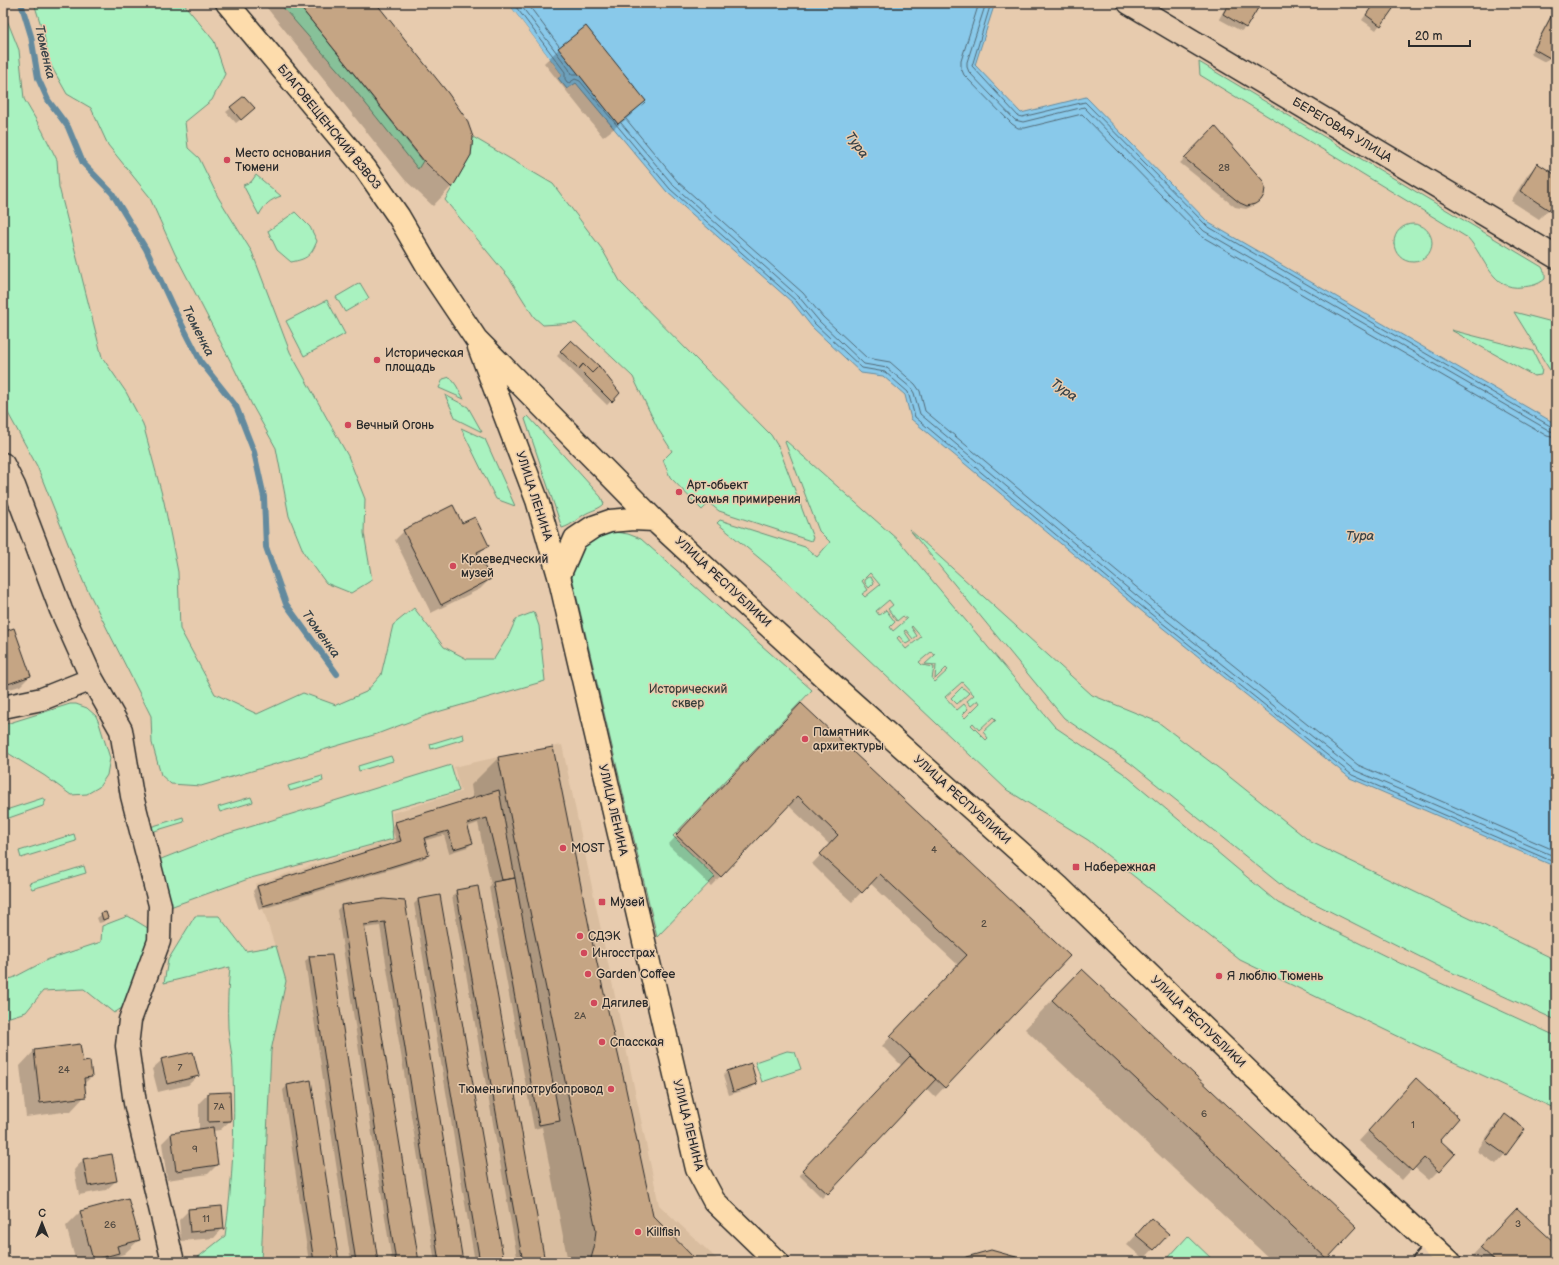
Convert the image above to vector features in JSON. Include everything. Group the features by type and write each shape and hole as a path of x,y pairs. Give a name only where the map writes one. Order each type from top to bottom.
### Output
{"main road":[{"name":"БЛАГОВЕЩЕНСКИЙ ВЗВОЗ","path":"227,3 365,168 399,217 432,272 476,338"},
{"name":"УЛИЦА РЕСПУБЛИКИ","path":"476,338 654,520 825,678 1058,886 1323,1144 1436,1258"},
{"name":"УЛИЦА ЛЕНИНА","path":"476,338 537,500 559,576 697,1169 714,1201 777,1262"},
{"path":"559,576 576,539 593,527 610,521 633,519 654,520"}],"street":[{"name":"БЕРЕГОВАЯ УЛИЦА","path":"1128,3 1556,257"},
{"path":"3,464 14,486 61,610 92,678 121,730 132,796 160,905 159,942 130,1020 127,1046 135,1103 173,1262"},
{"path":"3,707 42,699 92,678"}],"shaded area":[{"path":"562,745 659,1205 720,1262 261,1262 271,1051 286,981 255,884 396,838 392,813 461,792 454,767"}],"green space":[{"path":"34,3 183,3 214,41 225,74 212,100 185,122 188,148 199,158 218,197 252,252 290,352 348,456 365,499 364,533 372,580 351,593 326,583 304,553 289,516 276,448 252,405 175,254 149,196 108,145 91,108 67,94 49,62 44,35"},
{"path":"279,3 297,3 423,161 418,169 350,84"},
{"path":"3,10 19,50 24,99 57,160 59,187 102,357 126,392 143,424 164,502 178,572 180,629 215,694 257,714 303,693 336,705 366,692 381,675 393,625 414,608 444,647 467,659 494,659 509,635 516,619 534,612 539,626 545,681 427,715 377,734 201,786 171,784 161,775 152,743 151,716 83,581 37,466 3,404"},
{"path":"1199,62 1542,267 1545,273 1545,279 1540,283 1522,287 1512,287 1503,284 1490,271 1468,238 1200,75"},
{"path":"473,137 553,184 602,249 621,283 771,435 779,448 813,538 811,541 719,511 709,503 702,510 670,477 663,460 672,451 658,429 633,377 576,323 543,325 534,317 510,279 445,200 471,155"},
{"path":"256,175 281,196 268,203 259,215 243,185 251,182"},
{"path":"295,212 310,227 317,241 313,250 308,256 301,260 291,262 277,250 268,231"},
{"path":"1409,224 1417,224 1424,227 1429,232 1432,243 1429,254 1424,259 1417,262 1409,262 1402,259 1397,254 1394,247 1394,239 1397,232 1402,227"},
{"path":"360,283 369,298 345,312 336,297"},
{"path":"327,300 345,334 304,356 286,321"},
{"path":"1514,312 1556,323 1556,380"},
{"path":"1451,330 1533,351 1542,369 1541,375 1534,376"},
{"path":"450,377 464,399 439,388 443,379"},
{"path":"445,395 468,407 482,432 456,419"},
{"path":"528,416 601,497 604,504 562,528 525,419"},
{"path":"461,428 485,439 515,506 496,499"},
{"path":"786,441 899,541 1055,727 1123,773 1278,903 1436,981 1556,1036 1556,1109 1410,1042 1240,960 1088,840 1007,790 776,572 717,523 720,520 805,547 817,557 830,542 819,531 785,442","holes":["870,573 880,585 865,597 862,594 868,590 862,581","889,600 893,605 888,609 897,621 903,616 907,619 893,631 890,627 895,622 886,610 879,615 876,611","912,626 921,637 906,649 897,638 899,636 906,644 911,641 904,631 906,630 913,639 917,636 911,627","931,652 935,655 925,664 936,665 935,679 946,668 948,670 935,682 932,679 934,667 922,665 919,662","962,682 974,695 967,701 971,706 978,700 980,703 965,718 962,715 968,709 964,704 957,710 945,697","993,717 996,720 983,732 988,738 986,740 971,725 973,723 979,730"]},
{"path":"909,529 1092,695 1158,722 1311,842 1556,960 1556,1020 1442,968 1286,889 1130,763 1064,718"},
{"name":"Исторический сквер","path":"615,532 628,534 641,539 812,690 673,836 715,877 657,937 572,577 575,561 586,545 603,535"},
{"path":"871,577 874,583 869,588 865,583 865,580"},
{"path":"962,687 969,693 957,704 951,698"},
{"path":"70,704 76,704 87,708 96,716 110,758 107,775 99,787 87,794 71,795 45,776 3,750 3,725"},
{"path":"463,734 464,739 431,749 430,744"},
{"path":"391,756 393,761 359,771 358,766"},
{"path":"451,765 459,791 390,810 393,839 251,878 170,907 156,861 217,837"},
{"path":"322,776 323,781 290,791 288,786"},
{"path":"251,797 253,802 220,812 218,807"},
{"path":"43,798 46,800 43,806 3,820 3,811"},
{"path":"183,817 184,822 151,832 150,827"},
{"path":"74,834 76,841 21,858 19,851"},
{"path":"84,866 86,873 32,889 29,883"},
{"path":"128,916 151,930 125,1006 114,1013 84,989 43,991 26,1012 3,1019 3,980 13,978 49,959 101,942 102,926"},
{"path":"195,916 219,916 246,951 276,946 286,981 271,1051 261,1262 198,1262 197,1258 225,1236 232,1174 234,1112 233,1065 228,1020 230,967 164,983 168,960"},
{"path":"787,1051 795,1052 801,1069 762,1082 755,1062"},
{"path":"1188,1236 1215,1262 1172,1262 1168,1258"}],"water":[{"name":"Тура","path":"508,3 995,3 975,65 1021,113 1086,97 1209,223 1556,424 1556,867 1350,778 1144,613 911,419 905,395 883,376 861,373 812,327 793,303 667,192 576,83 567,89 558,78 562,75"}],"pier":[{"path":"506,3 508,3 562,75 558,78 557,76 560,75"}],"building":[{"path":"297,3 376,3 448,93 467,120 473,137 471,155 452,188 424,161"},
{"path":"1229,3 1261,3 1246,28 1223,14"},
{"path":"1374,3 1397,3 1381,26 1366,15"},
{"path":"1556,7 1556,47 1550,58 1534,49"},
{"path":"586,26 646,101 618,124 558,48"},
{"path":"244,96 255,108 241,120 230,107"},
{"path":"1215,126 1263,181 1265,188 1264,195 1261,200 1255,204 1247,206 1240,203 1184,158"},
{"path":"1537,163 1556,175 1556,199 1549,210 1520,191"},
{"path":"571,340 599,366 592,373 583,364 579,369 560,351"},
{"path":"583,364 592,373 599,366 620,393 612,402 579,369"},
{"name":"Краеведческий музей","path":"453,505 462,523 475,517 489,546 477,552 491,579 441,605 403,530"},
{"path":"14,628 31,676 8,684 3,671 3,632"},
{"path":"801,703 1070,956 945,1088 890,1036 967,955 880,874 862,893 820,854 838,835 798,796 721,877 676,835"},
{"path":"553,747 592,941 653,1216 698,1262 590,1262 594,1248 596,1230 498,757"},
{"path":"499,790 515,878 502,880 487,818 467,824 473,843 454,849 448,831 424,838 429,855 263,906 257,886 401,841 395,822"},
{"path":"515,878 560,1121 539,1125 493,882"},
{"path":"478,886 545,1262 523,1262 456,890"},
{"path":"440,895 504,1262 480,1262 418,899"},
{"path":"384,899 405,901 463,1262 439,1262 385,922 364,925 419,1262 396,1262 341,905"},
{"path":"106,912 108,918 103,920 101,913"},
{"path":"332,955 378,1262 356,1262 309,956"},
{"path":"1082,969 1357,1227 1327,1259 1052,1000"},
{"path":"80,1044 83,1062 90,1061 92,1077 84,1078 86,1097 40,1103 34,1050"},
{"path":"193,1052 199,1076 167,1084 161,1059"},
{"path":"910,1056 936,1079 828,1194 802,1170"},
{"path":"751,1063 757,1084 733,1092 727,1071"},
{"path":"1416,1078 1459,1118 1440,1140 1455,1154 1439,1172 1424,1158 1412,1171 1368,1131"},
{"path":"311,1080 339,1262 314,1262 287,1085"},
{"path":"230,1092 231,1121 208,1122 208,1093"},
{"path":"1505,1114 1525,1129 1506,1155 1486,1141"},
{"path":"213,1127 218,1165 176,1171 171,1133"},
{"path":"112,1154 117,1181 88,1186 83,1159"},
{"path":"128,1198 140,1240 117,1246 119,1253 93,1260 80,1211"},
{"path":"222,1206 224,1229 190,1232 188,1209"},
{"path":"1517,1208 1556,1244 1556,1262 1496,1262 1480,1247"},
{"path":"1151,1218 1169,1234 1154,1250 1136,1235"},
{"path":"991,1250 1016,1257 1021,1262 960,1262 966,1257"}],"waterway":[{"name":"Тюменка","path":"21,3 31,36 38,78 48,100 68,127 83,163 112,193 146,249 201,362 236,406 254,452 264,497 266,547 286,604 337,674"}],"place":[{"name":"Место основания Тюмени","path":"227,160"},
{"name":"Историческая площадь","path":"377,360"},
{"name":"Вечный Огонь","path":"348,425"},
{"name":"Арт-обьект Скамья примирения","path":"679,492"},
{"name":"Краеведческий музей","path":"453,566"},
{"name":"Памятник архитектуры","path":"805,739"},
{"name":"MOST","path":"563,848"},
{"name":"Набережная","path":"1076,867"},
{"name":"Музей","path":"602,902"},
{"name":"СДЭК","path":"580,936"},
{"name":"Ингосстрах","path":"584,953"},
{"name":"Garden Coffee","path":"588,974"},
{"name":"Я люблю Тюмень","path":"1219,976"},
{"name":"Дягилев","path":"594,1003"},
{"name":"Спасская","path":"602,1042"},
{"name":"Тюменьгипротрубопровод","path":"611,1089"},
{"name":"Killfish","path":"638,1232"}]}
